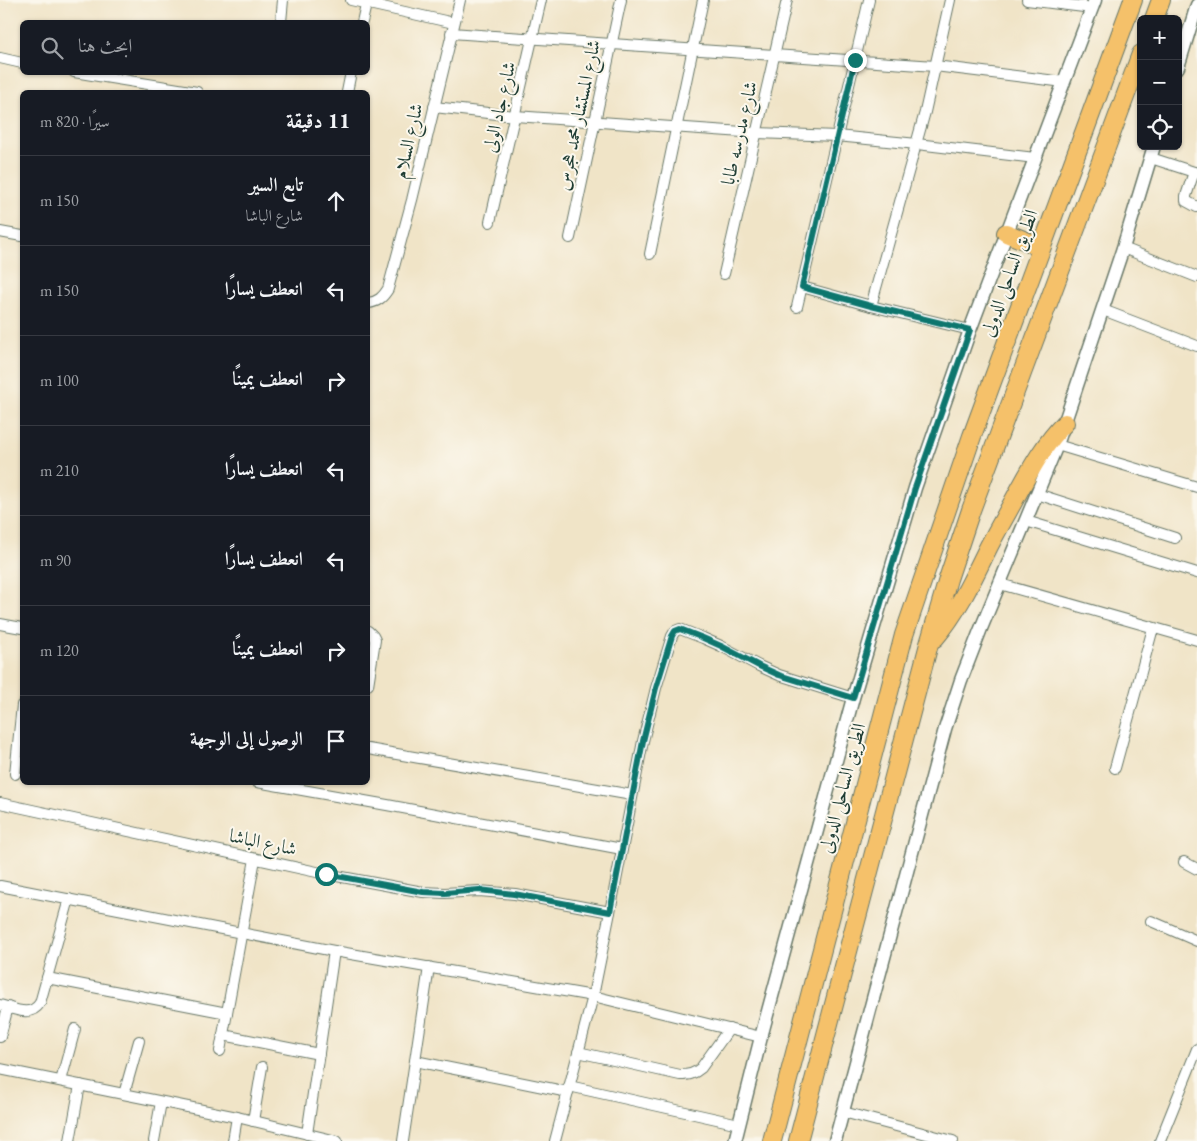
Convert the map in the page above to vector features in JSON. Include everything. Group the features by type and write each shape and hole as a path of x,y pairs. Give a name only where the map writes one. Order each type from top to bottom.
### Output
{"highway":[{"name":"الطريق الساحلى الدولى","path":"772,1141 904,635 972,436 1133,0"},
{"path":"1155,15 1161,0"},
{"path":"798,1141 929,644 948,579 971,510 1139,60"},
{"path":"1006,233 1041,247"},
{"path":"929,644 958,607 1033,466 1052,436 1065,422"}],"street":[{"path":"281,20 283,0"},
{"path":"351,0 454,22"},
{"name":"شارع السلام","path":"370,302 378,300 388,289 412,200 460,0"},
{"name":"شارع جاد الولى","path":"490,222 541,0"},
{"name":"شارع المستشار محمد هجرس","path":"570,238 621,0"},
{"path":"650,254 703,0"},
{"name":"شارع مدرسه طابا","path":"724,274 788,0"},
{"path":"797,308 870,0"},
{"path":"871,306 917,144 950,0"},
{"path":"734,1141 853,698 915,488 970,330 1094,4 1027,0"},
{"path":"362,20 366,2"},
{"path":"1180,60 1197,5"},
{"path":"451,34 935,66 1064,82"},
{"path":"0,58 20,63"},
{"path":"92,75 185,90"},
{"path":"347,90 350,75"},
{"path":"434,107 515,116 757,133 837,136 1035,158"},
{"path":"835,1141 945,729 977,639 1057,445 1103,310 1153,152 1196,173 1186,196 1186,201 1197,207"},
{"path":"0,232 20,236"},
{"path":"1123,248 1197,277"},
{"path":"802,287 970,330"},
{"path":"1103,310 1197,346"},
{"path":"1057,445 1197,486"},
{"path":"1037,494 1175,538"},
{"path":"1026,521 1197,573"},
{"path":"1000,584 1197,640"},
{"path":"0,624 20,628"},
{"path":"1115,768 1153,628"},
{"path":"555,1141 593,996 643,741 656,688 675,631 680,629 703,638 779,675 853,698"},
{"path":"370,632 375,640 370,672"},
{"path":"370,749 632,795"},
{"path":"15,774 20,751"},
{"path":"274,785 622,848"},
{"name":"شارع الباشا","path":"0,803 326,874 423,892 445,893 479,890 514,894 610,912"},
{"path":"220,1051 255,859"},
{"path":"1184,862 1197,869"},
{"path":"0,886 334,951 593,996 762,1037"},
{"path":"0,1037 4,1006 25,1012 32,1011 40,1003 69,898"},
{"path":"1151,921 1197,941"},
{"path":"310,1137 319,1054 334,951"},
{"path":"403,1141 429,968"},
{"path":"47,978 227,1013"},
{"path":"61,1082 74,1029"},
{"path":"578,1052 688,1076 701,1068 729,1029"},
{"path":"223,1035 319,1054"},
{"path":"124,1094 139,1041"},
{"path":"1160,1141 1197,1049"},
{"path":"415,1061 568,1089 739,1124"},
{"path":"252,1121 262,1067"},
{"path":"0,1069 238,1118 310,1137 337,1141"},
{"path":"70,1141 80,1085"},
{"path":"154,1141 161,1102"},
{"path":"843,1112 953,1141"},
{"path":"233,1141 238,1118"}],"route":[{"path":"326,874 423,892 445,893 479,890 514,894 610,912 643,741 656,688 675,631 680,629 703,638 779,675 853,698 915,488 970,330 802,287 855,60"}]}
